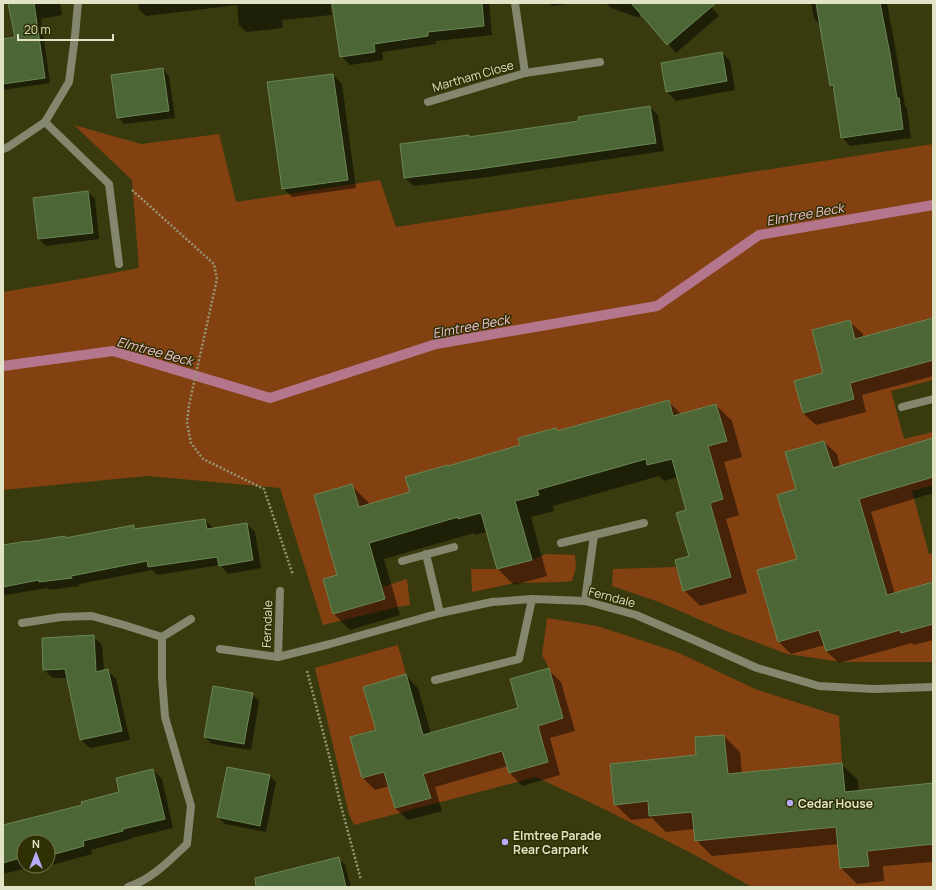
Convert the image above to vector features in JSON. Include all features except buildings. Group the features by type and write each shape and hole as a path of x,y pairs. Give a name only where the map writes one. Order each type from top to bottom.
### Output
{"street":[{"path":"3,148 8,147 45,122 69,82 78,3"},
{"name":"Martham Close","path":"515,3 525,73"},
{"name":"Martham Close","path":"428,102 525,73 600,62"},
{"path":"45,122 109,184 119,264"},
{"path":"902,407 933,399"},
{"path":"561,543 644,523"},
{"path":"584,601 594,535"},
{"path":"402,561 454,547"},
{"path":"426,554 440,613"},
{"name":"Ferndale","path":"278,657 280,591"},
{"path":"435,680 519,659 532,599"},
{"name":"Ferndale","path":"220,648 278,657 440,613 492,602 532,599 584,601 636,615 757,668 819,686 874,689 933,687"},
{"path":"22,623 61,617 92,616 162,637 191,619"},
{"path":"128,887 139,884 161,868 187,844 191,806 165,717 162,678 162,637"}],"path":[{"path":"109,184 125,184 214,264 216,279 189,405 187,423 191,443 203,459 264,489 297,585 280,591"},
{"path":"301,651 361,880"}],"shaded area":[{"path":"74,125 141,144 219,134 236,202 380,180 396,227 933,144 933,380 891,391 904,439 933,432 933,485 912,491 929,554 933,553 933,662 842,662 787,654 726,631 659,602 612,586 613,569 676,567 683,591 731,577 710,503 723,499 708,446 727,440 716,404 673,416 669,400 593,421 560,442 556,428 518,438 520,445 452,478 448,465 406,477 410,492 359,507 352,485 314,495 337,575 323,579 333,614 385,599 382,587 407,579 410,605 323,625 280,488 147,476 3,490 3,292 139,268 132,180"},
{"path":"546,554 575,555 576,567 572,581 515,583 472,592 471,569 497,569 532,560"},
{"path":"547,618 597,626 677,652 755,689 839,716 842,763 728,774 724,735 695,737 697,761 652,760 610,764 614,805 648,801 649,816 692,812 836,827 840,868 868,865 867,851 933,844 933,887 752,887 693,854 602,808 536,777 354,825 349,814 315,668 398,645 406,674 364,687 376,729 350,737 362,778 384,772 395,808 430,798 423,774 502,751 509,773 548,762 537,726 563,718 549,668 542,655"}],"waterway":[{"name":"Elmtree Beck","path":"3,366 113,351 270,398 436,344 657,306 759,235 933,205"}],"place":[{"name":"Cedar House","path":"790,803"},
{"name":"Elmtree Parade Rear Carpark","path":"505,842"}]}
